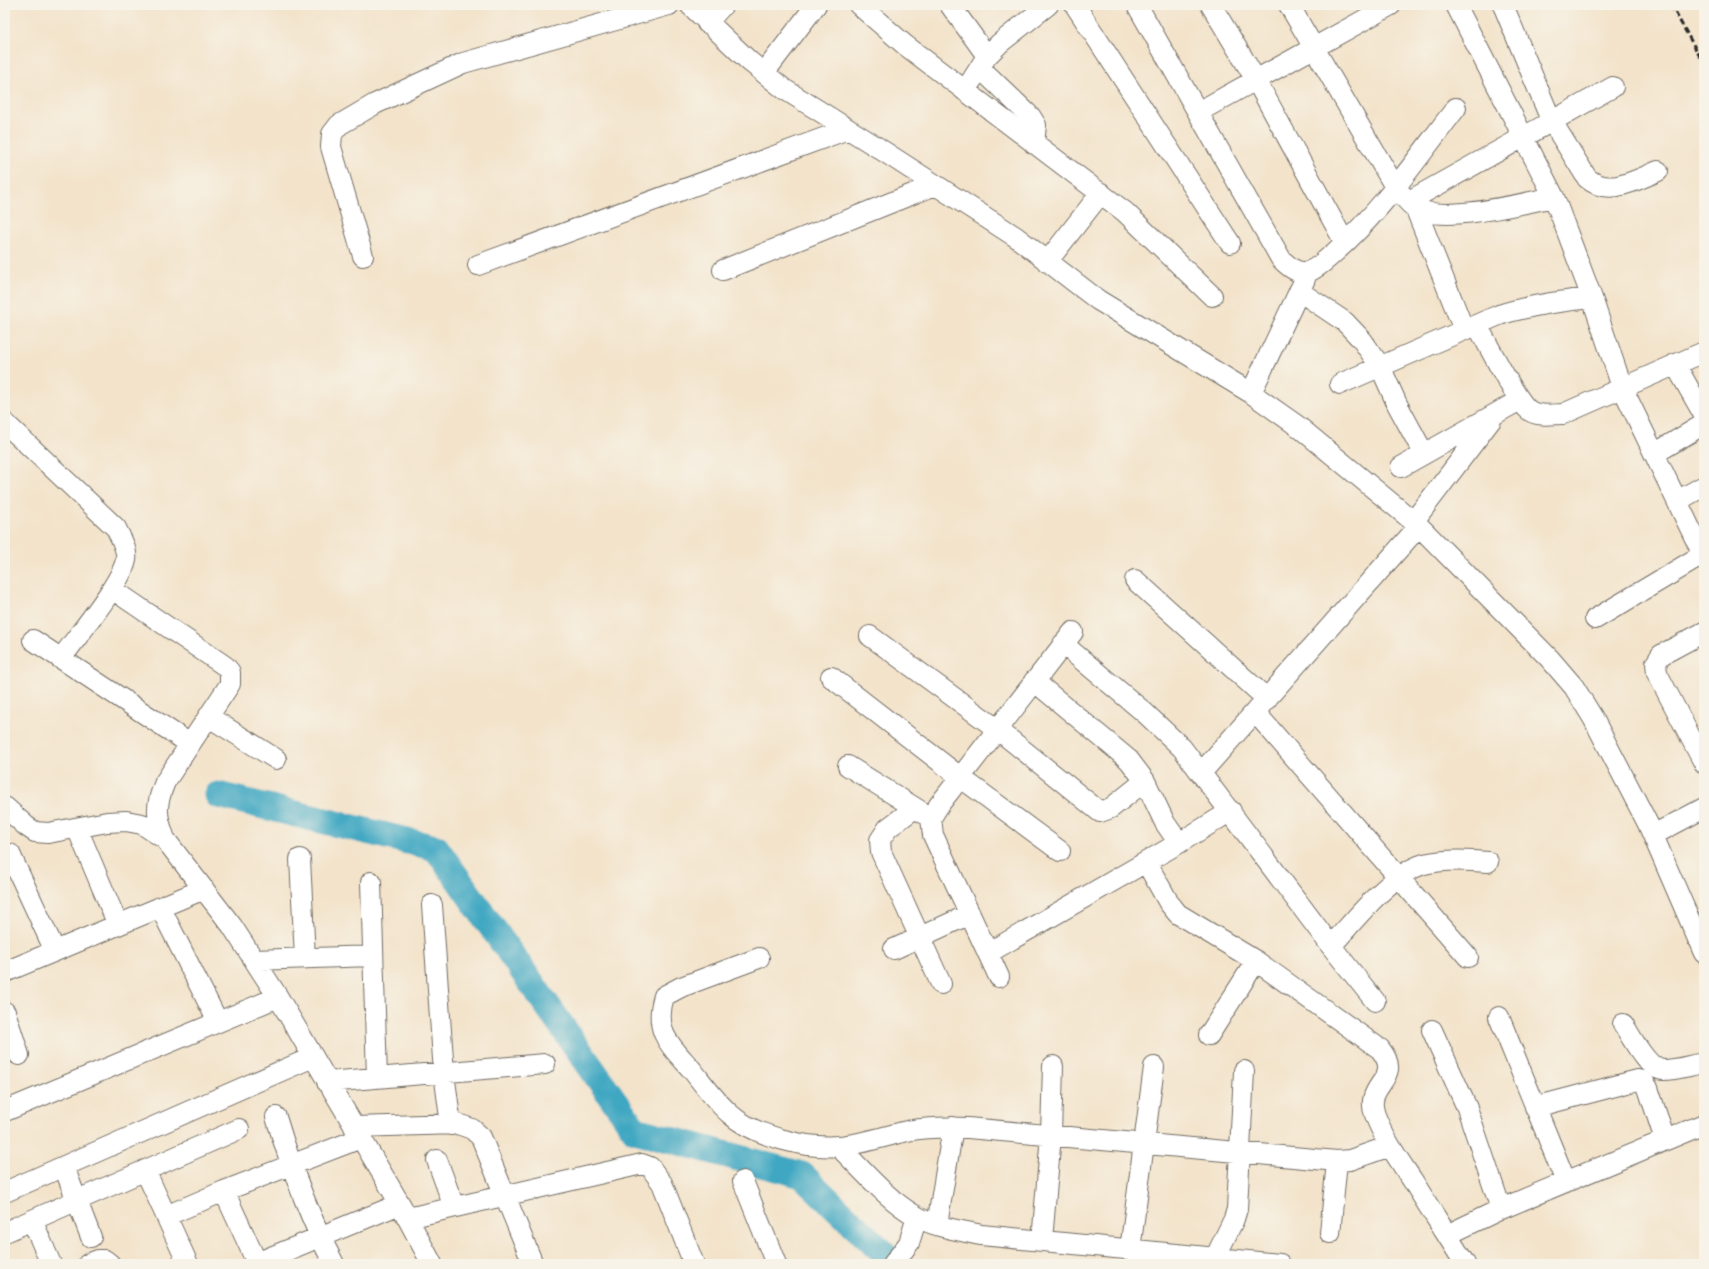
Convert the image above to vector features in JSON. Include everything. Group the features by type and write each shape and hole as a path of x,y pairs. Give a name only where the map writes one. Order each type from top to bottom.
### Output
{"street":[{"path":"363,256 331,147 332,134 338,125 375,104 463,63 669,5"},
{"path":"690,5 707,23 784,90 848,129 1016,237 1098,300 1251,393 1299,427 1416,524 1550,659 1574,687 1593,718 1653,835 1704,953"},
{"path":"707,23 723,5"},
{"path":"764,73 816,5"},
{"path":"859,5 905,45 1125,212 1212,296"},
{"path":"950,5 983,62 1032,117 1036,125 1034,144"},
{"path":"965,91 983,62 1000,42 1048,5"},
{"path":"1076,5 1230,243"},
{"path":"1137,5 1281,259 1289,267 1298,272 1308,272 1317,268 1345,243 1406,198 1613,87"},
{"path":"1211,5 1256,80 1345,243"},
{"path":"1289,5 1406,198 1470,327 1520,400 1530,411 1546,415 1563,414 1704,352"},
{"path":"1198,112 1391,5"},
{"path":"1456,5 1554,197 1592,298 1622,387 1704,555 1594,619"},
{"path":"1503,5 1551,120 1587,178 1601,187 1613,187 1658,171"},
{"path":"1406,198 1456,108"},
{"path":"478,265 848,129"},
{"path":"723,270 936,185"},
{"path":"1047,262 1101,193"},
{"path":"1406,198 1434,213 1459,214 1554,197"},
{"path":"1251,393 1308,272"},
{"path":"1299,292 1355,331 1380,366 1397,404 1424,454"},
{"path":"1340,384 1470,327 1525,306 1592,298"},
{"path":"1675,364 1704,415"},
{"path":"1401,467 1520,400"},
{"path":"1201,773 1416,524 1496,414"},
{"path":"5,423 116,528 124,545 126,559 120,576 61,659"},
{"path":"1654,454 1704,424"},
{"path":"1677,501 1704,486"},
{"path":"1135,580 1261,705 1398,877 1468,957"},
{"path":"112,588 225,666 230,672 230,684 165,782 159,797 158,820 165,839 232,926 278,997 404,1211 432,1264"},
{"path":"1704,632 1661,655 1656,663 1657,673 1704,764"},
{"path":"870,636 997,729 1100,812 1111,808 1145,781"},
{"path":"941,984 881,852 880,840 888,828 939,805 1068,638 1182,748 1231,811 1331,946 1375,1001"},
{"path":"33,640 190,744"},
{"path":"831,677 960,777 1060,851"},
{"path":"1034,681 1128,760 1145,781 1165,823 1179,843"},
{"path":"209,717 276,758"},
{"path":"848,766 923,813 999,977"},
{"path":"5,807 35,832 48,833 107,822 126,821 142,824 165,839"},
{"path":"1653,835 1704,808"},
{"path":"988,953 1179,843 1231,811"},
{"path":"77,828 118,925"},
{"path":"10,854 54,951"},
{"path":"300,858 305,958"},
{"path":"1331,946 1398,877 1408,870 1425,864 1462,860 1488,862"},
{"path":"1146,862 1169,903 1178,914 1256,961 1380,1049 1389,1069 1387,1075 1376,1089 1372,1103 1375,1115 1390,1146 1465,1264"},
{"path":"371,882 377,1078"},
{"path":"5,972 204,889"},
{"path":"432,905 444,1073 451,1125"},
{"path":"160,907 218,1022"},
{"path":"894,950 970,914"},
{"path":"254,960 373,956"},
{"path":"759,958 681,987 664,996 660,1011 661,1025 669,1044 730,1115 750,1127 780,1139 807,1144 838,1146 907,1131 932,1127 953,1127 1337,1161 1350,1160 1390,1146"},
{"path":"1209,1034 1256,961"},
{"path":"5,1112 278,997"},
{"path":"5,1012 19,1055"},
{"path":"1499,1017 1566,1182"},
{"path":"1623,1024 1650,1065 1656,1069 1665,1070 1704,1063"},
{"path":"1432,1030 1467,1108 1501,1209"},
{"path":"5,1192 313,1057"},
{"path":"328,1082 545,1064"},
{"path":"1042,1241 1051,1135 1053,1066"},
{"path":"1130,1250 1154,1067"},
{"path":"1215,1261 1234,1219 1241,1152 1244,1071"},
{"path":"1536,1107 1638,1080 1643,1081 1648,1088 1665,1140"},
{"path":"276,1116 291,1166 320,1237 334,1264"},
{"path":"166,1216 224,1191 291,1166 357,1132 458,1124 472,1129 481,1137 533,1264"},
{"path":"1447,1234 1501,1209 1704,1124"},
{"path":"937,1225 953,1127"},
{"path":"7,1225 32,1220 239,1129"},
{"path":"838,1146 898,1204 917,1217 937,1225 981,1235 1130,1250 1152,1258 1280,1264"},
{"path":"437,1160 454,1207"},
{"path":"1330,1233 1337,1161"},
{"path":"224,1191 256,1264 320,1237 404,1211 454,1207 642,1164 650,1166 662,1183 694,1264"},
{"path":"64,1167 91,1237"},
{"path":"145,1170 188,1264"},
{"path":"743,1181 776,1264"},
{"path":"893,1264 909,1243 917,1217"},
{"path":"32,1220 51,1264"},
{"path":"88,1264 98,1260 105,1260 110,1264"}],"waterway":[{"path":"218,795 436,848 635,1130 802,1175 895,1264"}],"railway":[{"path":"1671,5 1704,64"}]}
